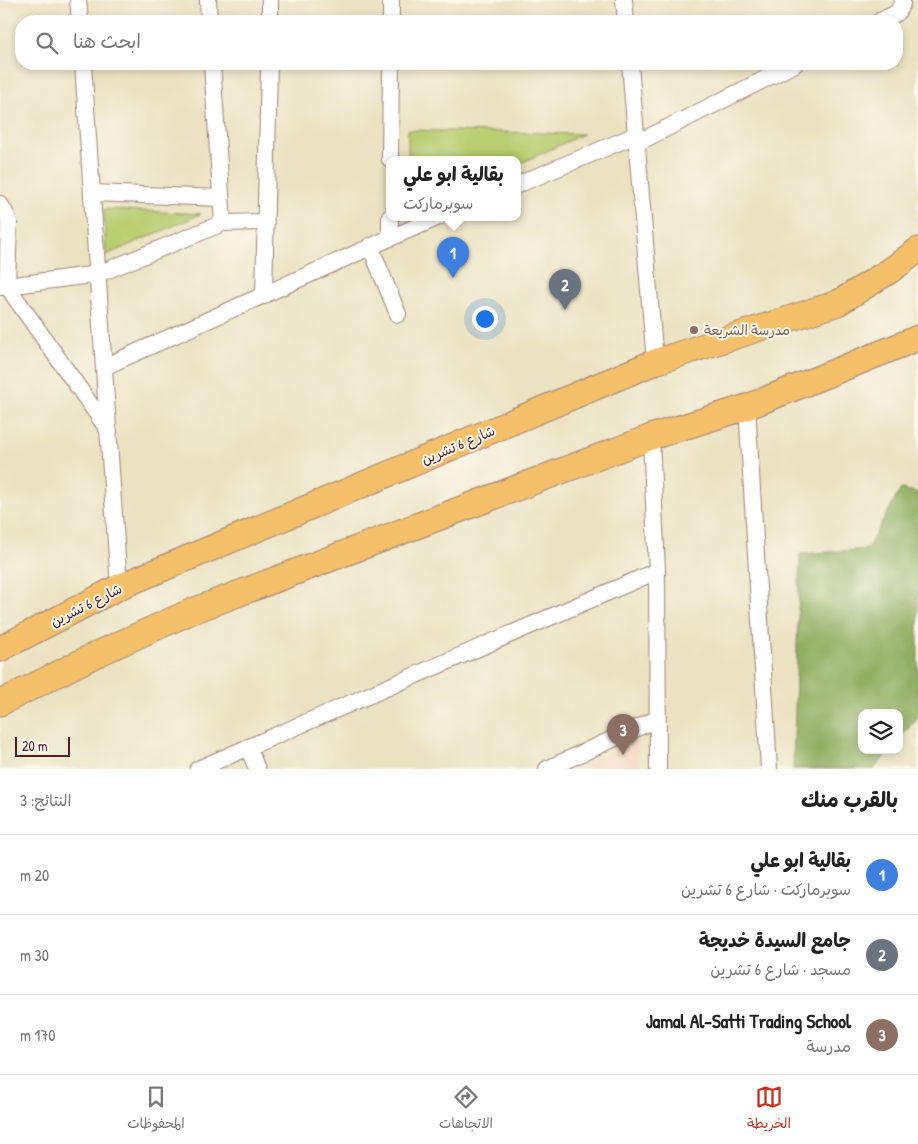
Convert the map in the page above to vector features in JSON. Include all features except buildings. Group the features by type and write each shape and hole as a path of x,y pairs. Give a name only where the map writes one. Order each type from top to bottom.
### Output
{"main road":[{"name":"شارع 6 تشرين","path":"0,649 119,587 655,362 838,303 891,270 918,250"},
{"path":"0,703 95,655 190,612 651,436 747,407 918,338"}],"street":[{"path":"78,0 79,15"},
{"path":"208,0 209,15"},
{"path":"270,0 270,15"},
{"path":"391,15 392,0"},
{"path":"624,0 625,15"},
{"path":"893,15 897,13 902,0"},
{"path":"83,70 119,587"},
{"path":"212,70 223,223"},
{"path":"264,296 269,70"},
{"path":"390,156 391,70"},
{"path":"630,70 655,362"},
{"path":"521,182 636,139 782,70"},
{"path":"92,193 221,198"},
{"path":"0,204 9,222 3,286 109,431"},
{"path":"390,221 390,238"},
{"path":"104,367 264,296 370,246 430,221"},
{"path":"3,286 98,274 223,223 265,222"},
{"path":"370,246 398,314"},
{"path":"747,407 769,769"},
{"path":"651,436 657,571 658,769"},
{"path":"198,769 657,571"},
{"path":"547,769 657,720"},
{"path":"248,748 257,769"}],"shaded area":[{"path":"638,740 639,769 575,769"}],"green space":[{"path":"408,130 583,134 521,163 521,156 408,156"},
{"path":"104,209 201,214 106,255"},
{"path":"901,489 918,493 918,717 903,734 903,709 858,709 858,754 887,754 874,769 793,769 800,554 867,549"}],"place":[{"name":"بقالية ابو علي","path":"453,278"},
{"name":"جامع السيدة خديجة","path":"565,310"},
{"name":"مدرسة الشريعة","path":"694,330"},
{"name":"Jamal Al-Satti Trading School","path":"623,755"}]}
